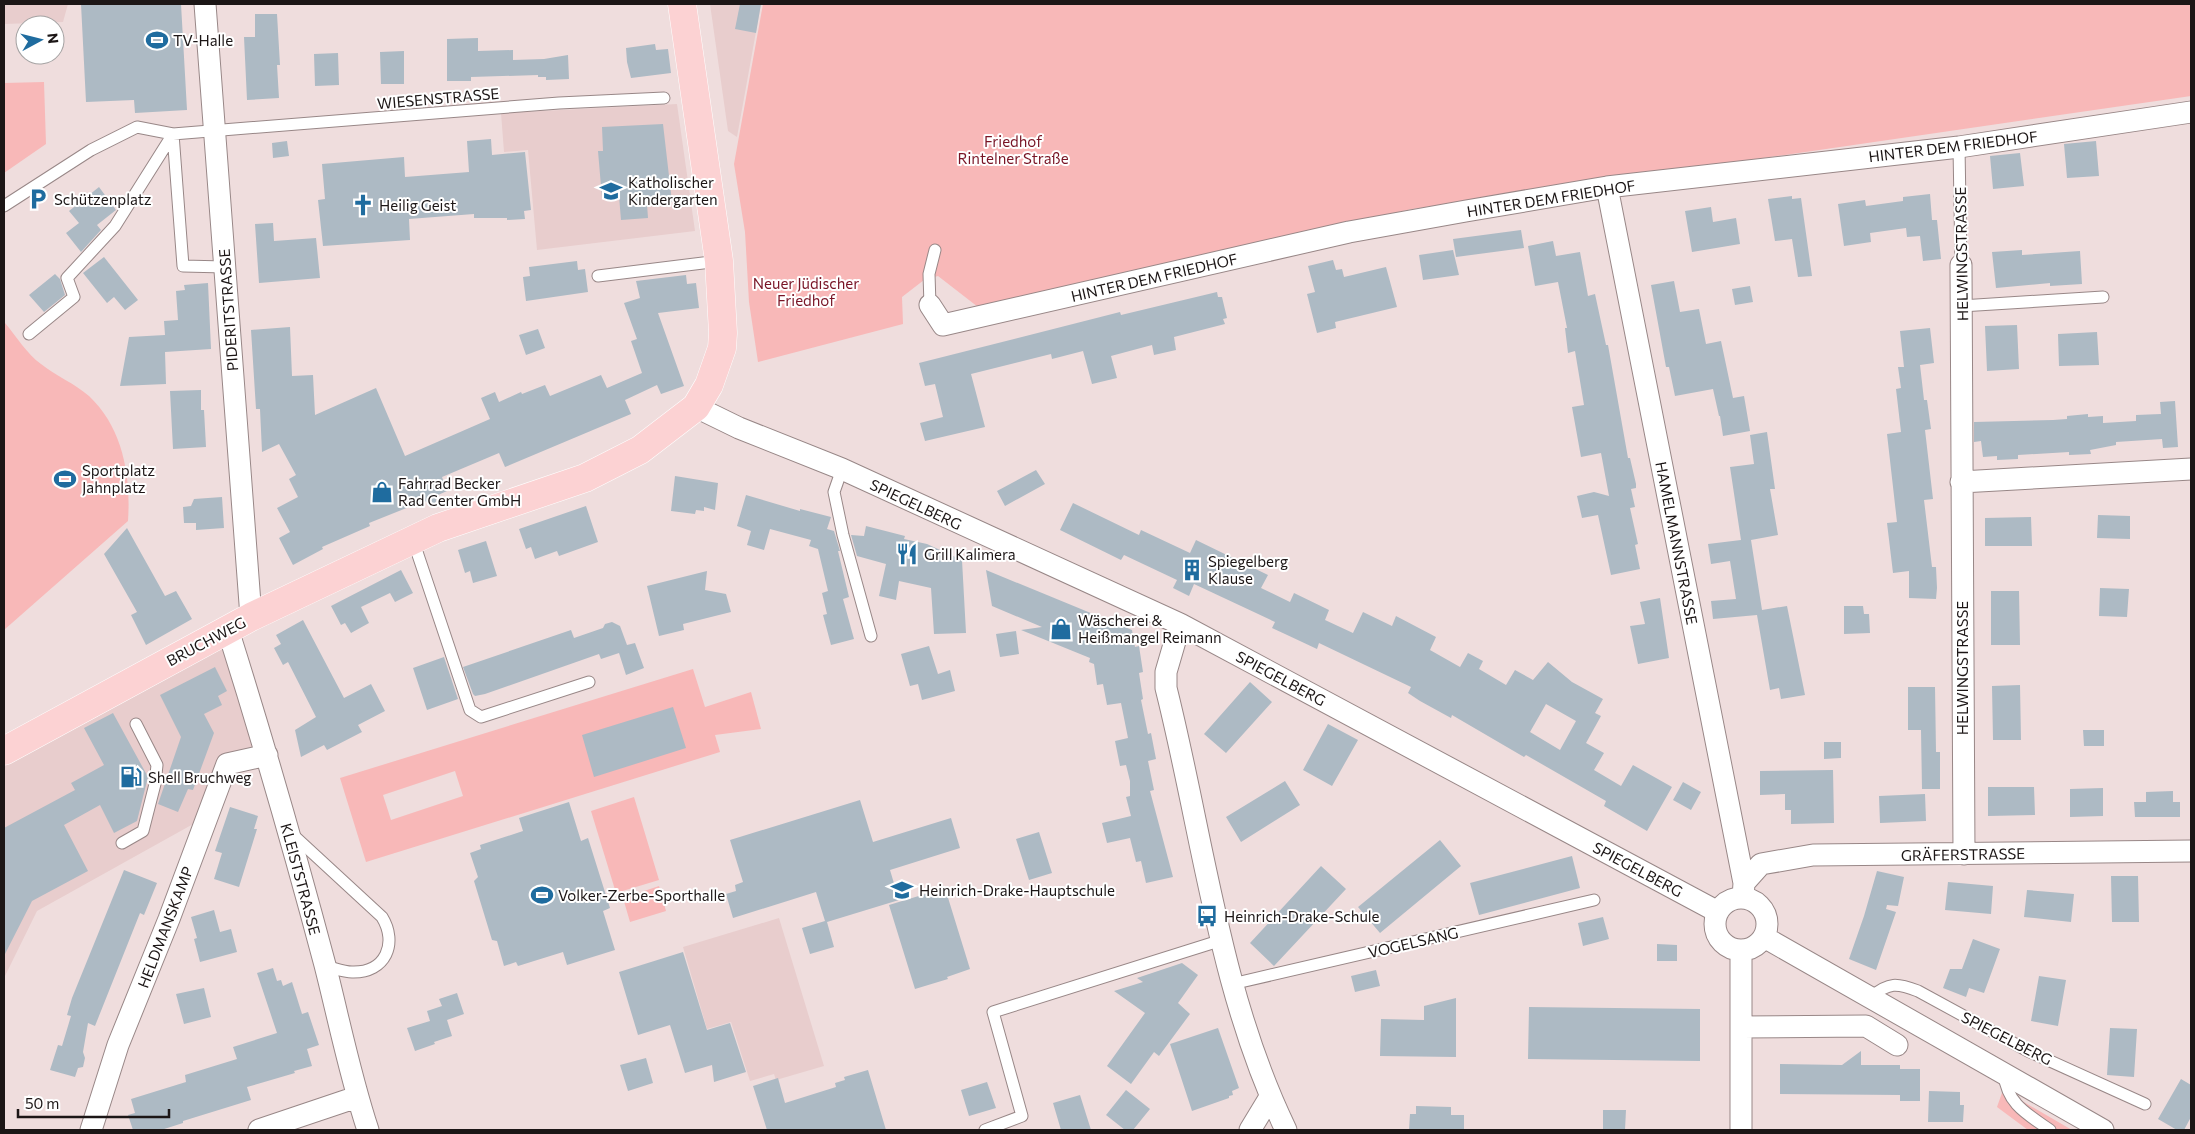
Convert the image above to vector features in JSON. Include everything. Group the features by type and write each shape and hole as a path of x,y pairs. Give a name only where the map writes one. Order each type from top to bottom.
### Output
{"main road":[{"name":"BRUCHWEG","path":"4,751 239,623 438,528 585,478 640,450 696,407 709,385 722,348 723,333 719,261 682,4"}],"street":[{"name":"PIDERITSTRASSE","path":"205,4 225,268 239,623"},
{"name":"HINTER DEM FRIEDHOF","path":"930,305 943,325 1350,232 1608,187 1959,147 2191,112"},
{"name":"HAMELMANNSTRASSE","path":"1608,187 1744,891"},
{"name":"HELWINGSTRASSE","path":"1961,265 1964,854"},
{"name":"SPIEGELBERG","path":"696,407 740,428 842,469 1180,624 1718,912"},
{"path":"1961,482 2191,469"},
{"name":"KLEISTSTRASSE","path":"239,623 267,755 325,966 357,1097 368,1130"},
{"path":"1180,624 1166,672 1166,688 1232,984 1270,1097 1286,1130"},
{"name":"HELDMANSKAMP","path":"91,1130 118,1045 169,918 227,764 267,755"},
{"name":"GRÄFERSTRASSE","path":"1744,891 1760,864 1813,855 2191,851"},
{"path":"1744,891 1764,912 1767,929 1758,945 1749,950 1729,948 1721,941 1716,932 1715,922 1718,912 1744,891"},
{"name":"SPIEGELBERG","path":"1764,937 2103,1130"},
{"path":"1741,950 1741,1130"},
{"path":"1741,1027 1866,1026 1897,1045"},
{"path":"259,1130 357,1097"},
{"path":"1250,1130 1270,1097"}],"lane":[{"name":"WIESENSTRASSE","path":"4,206 91,150 137,127 172,134 559,103 664,98"},
{"path":"172,134 183,266 225,268"},
{"path":"29,334 74,297 67,278 115,226 172,134"},
{"name":"HELWINGSTRASSE","path":"1959,147 1961,265"},
{"path":"930,305 929,274 935,250"},
{"path":"598,276 719,261"},
{"path":"1961,306 2103,297"},
{"path":"842,469 834,492 843,535 871,636"},
{"path":"413,540 470,710 481,717 588,682"},
{"path":"122,843 143,831 156,784 157,765 136,724"},
{"path":"287,829 382,917 389,928 390,943 385,958 372,968 353,972 325,966"},
{"name":"VOGELSANG","path":"1232,984 1594,900"},
{"path":"985,1130 1022,1116 992,1012 1222,940"},
{"name":"SPIEGELBERG","path":"1871,997 1884,986 1901,985 1918,991 2028,1051 2145,1104"},
{"path":"2004,1074 2005,1085 2012,1101 2050,1130"}],"shaded area":[{"path":"4,4 68,4 65,15 15,15 15,24 4,24"},
{"path":"710,4 761,4 737,137 728,131"},
{"name":"Katholischer Kindergarten","path":"677,104 695,231 537,250 528,150 504,152 501,113"},
{"path":"228,641 262,752 224,761 204,818 37,911 4,978 4,760"},
{"path":"779,918 824,1066 776,1080 774,1074 750,1081 731,1022 707,1029 683,947"}],"green space":[{"name":"Friedhof Rintelner Straße","path":"763,4 2191,4 2191,96 1412,209 978,307 938,276 924,280 902,297 903,324 758,362 749,302 745,232 734,164"},
{"path":"44,82 46,144 4,173 4,83"},
{"name":"Sportplatz Jahnplatz","path":"5,323 36,360 83,391 101,409 117,438 122,454 126,470 129,504 128,521 4,630"},
{"path":"693,669 705,707 751,692 761,729 715,735 720,752 366,862 340,778","holes":["455,771 463,796 391,820 383,795"]},
{"path":"634,797 659,880 616,893 591,811"},
{"path":"659,886 666,911 630,922 623,898"},
{"path":"2003,1090 2072,1130 2028,1130 1997,1107"}],"building":[{"path":"81,4 181,4 187,110 135,113 134,100 86,102"},
{"path":"740,4 761,4 756,33 735,29"},
{"path":"255,14 277,14 280,65 277,65 279,98 247,100 244,37 255,37"},
{"path":"478,38 478,51 513,50 513,60 544,59 568,55 569,79 546,80 546,77 538,77 538,75 471,77 471,81 447,81 447,39"},
{"path":"655,44 656,50 668,49 671,73 631,78 626,48"},
{"path":"404,51 404,84 381,84 380,52"},
{"path":"338,53 339,85 315,86 314,54"},
{"path":"663,124 672,202 647,204 648,218 621,220 619,196 602,198 598,151 603,151 602,127"},
{"path":"491,139 492,155 525,152 531,210 524,211 525,219 474,218 474,214 409,219 410,240 323,246 318,200 325,199 322,164 404,157 405,177 469,172 467,141"},
{"path":"287,141 289,156 273,158 272,143"},
{"path":"2096,141 2099,176 2067,178 2064,144"},
{"path":"2020,153 2024,186 1993,189 1990,156"},
{"path":"99,187 116,210 97,225 101,230 81,252 66,233 79,223 69,211"},
{"path":"1930,194 1932,220 1937,220 1941,259 1923,261 1920,236 1907,237 1906,228 1870,233 1871,242 1844,246 1838,204 1865,200 1866,206 1903,201 1903,197"},
{"path":"1792,196 1792,199 1801,198 1812,276 1798,277 1792,239 1775,241 1768,199"},
{"path":"1711,207 1713,222 1736,218 1740,244 1692,252 1685,211"},
{"path":"273,223 274,241 316,238 320,278 259,283 255,224"},
{"path":"1521,230 1524,248 1456,257 1453,239"},
{"path":"1553,241 1556,256 1580,252 1588,296 1595,294 1606,345 1608,345 1628,458 1630,458 1636,484 1636,488 1631,489 1635,507 1630,508 1638,544 1635,545 1640,569 1611,575 1598,515 1582,518 1577,496 1594,492 1609,496 1601,453 1581,457 1572,407 1584,405 1575,351 1568,353 1565,328 1567,328 1558,282 1535,286 1528,246"},
{"path":"1453,250 1459,275 1423,280 1419,255"},
{"path":"2022,250 2022,255 2080,251 2082,284 2050,286 2050,283 1996,288 1992,252"},
{"path":"104,257 138,300 125,310 114,297 107,303 83,273"},
{"path":"1333,260 1336,270 1342,269 1344,277 1386,267 1397,307 1335,322 1336,328 1317,333 1307,294 1315,292 1308,266"},
{"path":"577,261 578,270 585,269 588,292 526,301 523,277 530,276 529,267"},
{"path":"55,274 60,279 65,295 44,312 29,295"},
{"path":"686,275 687,284 696,283 699,308 658,313 684,386 661,394 657,385 625,400 631,414 505,467 499,453 442,477 447,491 438,495 435,504 424,501 369,523 370,526 322,547 323,549 293,565 279,538 290,532 277,508 298,497 289,479 296,475 279,444 262,452 260,409 256,409 251,330 290,327 292,376 313,375 315,415 376,388 405,456 490,419 481,398 495,392 499,402 521,392 522,394 545,385 550,396 601,375 607,388 642,373 631,341 637,339 624,303 640,298 636,281"},
{"path":"1674,281 1680,312 1699,309 1706,344 1721,341 1733,398 1744,396 1750,431 1723,436 1713,389 1675,396 1669,367 1666,367 1651,285"},
{"path":"208,283 211,349 165,352 166,384 120,386 129,337 165,335 164,321 178,320 176,291 185,290 184,285"},
{"path":"1750,286 1753,302 1735,305 1732,289"},
{"path":"1217,292 1218,297 1222,297 1227,318 1223,319 1225,324 1174,337 1176,350 1154,355 1152,345 1111,356 1117,378 1092,384 1083,351 1052,359 1051,354 971,374 985,427 925,441 920,423 943,417 935,384 925,386 919,363 1120,312 1121,315"},
{"path":"2017,325 2019,369 1987,371 1985,326"},
{"path":"1930,328 1934,363 1920,365 1924,400 1927,400 1931,429 1925,430 1933,499 1924,500 1932,567 1936,567 1936,599 1909,598 1909,571 1893,573 1887,523 1897,522 1887,434 1901,432 1896,389 1901,388 1898,367 1904,367 1900,331"},
{"path":"538,329 545,348 526,355 519,335"},
{"path":"2097,332 2099,365 2059,366 2058,334"},
{"path":"201,390 201,410 204,410 206,447 173,449 170,391"},
{"path":"2175,401 2178,447 2163,448 2162,439 2116,442 2116,445 2090,450 2091,454 2069,455 2069,452 2018,455 2018,459 1997,460 1997,456 1983,457 1981,441 1974,442 1974,422 2053,420 2067,419 2067,416 2088,414 2088,417 2103,416 2103,423 2136,421 2136,415 2161,414 2160,402"},
{"path":"1767,432 1775,489 1770,489 1778,535 1751,540 1762,610 1787,606 1805,695 1781,699 1779,688 1770,690 1757,615 1713,619 1711,601 1736,599 1730,561 1711,564 1708,544 1741,540 1730,467 1754,464 1750,435"},
{"path":"1036,470 1045,484 1005,506 997,491"},
{"path":"675,476 718,483 715,510 704,507 704,511 696,510 695,514 671,511"},
{"path":"746,495 800,511 800,509 831,517 827,529 834,531 840,551 838,551 849,597 843,599 854,639 831,645 823,615 827,614 822,593 828,591 818,549 809,546 811,540 770,529 764,550 747,545 751,531 737,526"},
{"path":"222,497 224,528 196,530 196,523 184,523 183,507 191,506 194,499"},
{"path":"1073,503 1139,535 1141,530 1190,553 1196,540 1268,575 1261,588 1290,602 1294,593 1329,610 1325,620 1353,633 1363,612 1392,626 1396,616 1436,637 1430,650 1460,667 1468,653 1483,661 1479,669 1506,685 1515,670 1533,680 1548,662 1572,682 1603,699 1595,713 1601,716 1586,743 1604,753 1594,770 1621,786 1633,765 1672,787 1647,831 1604,806 1606,801 1526,755 1524,757 1452,715 1451,718 1420,701 1408,693 1411,687 1319,643 1317,649 1272,628 1275,622 1194,584 1189,596 1173,588 1177,580 1124,555 1121,560 1060,530","holes":["1546,704 1576,721 1560,750 1530,732"]},
{"path":"586,506 598,542 559,556 557,551 535,559 531,547 526,549 519,529"},
{"path":"2098,515 2130,516 2130,539 2097,538"},
{"path":"2031,517 2032,546 1985,546 1985,518"},
{"path":"866,526 905,536 904,539 927,544 962,560 966,633 934,634 931,588 899,581 896,600 879,596 886,564 857,556 851,535 864,536"},
{"path":"127,528 165,596 176,591 192,619 146,645 131,615 137,612 104,554"},
{"path":"486,541 497,576 473,583 470,571 465,573 458,550"},
{"path":"401,570 413,593 395,602 390,593 361,607 369,623 351,633 345,623 341,625 331,606"},
{"path":"986,570 1132,630 1135,647 1139,646 1143,672 1139,673 1143,699 1141,700 1148,734 1151,733 1156,759 1148,761 1154,790 1150,791 1173,877 1146,883 1141,861 1136,862 1130,838 1107,843 1102,823 1131,816 1126,797 1130,796 1130,781 1126,765 1120,766 1115,741 1128,738 1121,703 1107,705 1103,684 1097,685 1094,664 1089,662 1090,658 1021,630 1042,627 992,606"},
{"path":"707,571 705,590 726,594 731,612 683,624 684,630 659,636 647,586"},
{"path":"2100,588 2129,589 2127,617 2099,616"},
{"path":"1991,591 2019,591 2020,645 1991,645"},
{"path":"1660,598 1669,658 1638,664 1630,626 1645,624 1640,602"},
{"path":"1844,606 1863,606 1864,614 1869,614 1870,633 1844,634"},
{"path":"303,620 344,698 371,684 385,711 358,725 362,732 327,750 324,745 301,757 295,730 316,717 288,662 283,665 274,648 281,644 276,635"},
{"path":"612,622 620,626 627,645 635,643 644,668 626,675 619,653 601,659 599,654 485,694 475,696 473,694 463,667 571,630 574,638 603,628 605,624"},
{"path":"1016,631 1019,654 1000,657 996,634"},
{"path":"929,646 938,674 950,670 955,691 922,700 918,684 910,686 901,654"},
{"path":"444,657 458,699 427,710 413,668"},
{"path":"215,667 227,691 218,696 222,705 204,714 214,733 193,790 188,789 178,812 158,804 181,737 160,695"},
{"path":"1250,682 1272,702 1226,753 1204,734"},
{"path":"2020,685 2021,740 1993,740 1992,686"},
{"path":"1908,687 1935,687 1936,752 1940,752 1940,789 1922,789 1921,730 1908,730"},
{"path":"673,707 686,748 594,777 582,735"},
{"path":"113,713 148,777 137,821 114,833 100,805 64,825 88,871 32,901 4,956 4,828 75,790 71,783 104,765 84,728"},
{"path":"1328,724 1358,740 1332,786 1303,770"},
{"path":"2083,730 2104,730 2104,746 2084,746"},
{"path":"1824,742 1841,742 1841,758 1824,759"},
{"path":"1833,770 1834,823 1791,824 1791,810 1785,810 1785,794 1760,795 1760,771"},
{"path":"1285,781 1300,805 1241,842 1226,817"},
{"path":"1683,782 1701,792 1691,810 1673,800"},
{"path":"1988,787 2034,787 2035,815 1988,816"},
{"path":"2103,788 2103,816 2070,817 2070,789"},
{"path":"2173,791 2173,802 2180,802 2180,817 2135,817 2134,802 2146,802 2146,792"},
{"path":"1925,794 1926,821 1880,823 1879,796"},
{"name":"Heinrich-Drake-Hauptschule","path":"860,800 873,842 951,818 960,848 890,870 899,900 827,922 834,947 810,954 802,928 825,921 816,892 733,918 726,894 736,891 735,885 743,882 730,840"},
{"name":"Volker-Zerbe-Sporthalle","path":"569,802 581,841 588,838 610,908 603,911 615,950 567,965 563,952 518,966 516,962 504,966 497,941 492,940 474,881 478,877 470,853 481,849 480,845 523,831 519,818"},
{"path":"230,807 258,816 254,829 257,829 239,887 214,879 222,853 215,851"},
{"path":"1039,832 1052,873 1029,880 1016,839"},
{"path":"1440,840 1461,866 1380,933 1358,907"},
{"path":"1572,856 1580,888 1479,915 1470,883"},
{"path":"1321,866 1346,889 1274,966 1250,943"},
{"path":"124,870 157,883 144,915 140,913 95,1026 88,1023 83,1052 85,1058 83,1067 78,1068 75,1077 50,1070 58,1045 62,1046 71,1016 67,1015 72,998"},
{"path":"1877,871 1904,877 1898,906 1887,905 1886,909 1896,912 1876,970 1849,959"},
{"path":"2111,876 2138,876 2139,922 2112,922"},
{"path":"1948,882 1993,886 1991,914 1945,910"},
{"path":"945,888 970,969 947,977 948,979 915,989 889,905"},
{"path":"2027,890 2074,894 2071,922 2024,917"},
{"path":"214,910 220,932 231,929 237,952 200,962 194,939 197,938 191,917"},
{"path":"1603,917 1609,939 1583,946 1578,923"},
{"path":"1973,939 2000,949 1984,993 1969,988 1966,997 1943,988 1950,969 1962,969"},
{"path":"1657,944 1677,945 1677,961 1657,961"},
{"path":"683,952 707,1030 730,1023 746,1072 714,1082 712,1065 685,1073 670,1025 638,1035 619,972"},
{"path":"1182,963 1198,975 1178,1003 1190,1014 1159,1056 1154,1052 1131,1084 1107,1066 1145,1013 1114,991 1143,982 1137,978"},
{"path":"273,968 277,981 281,980 283,986 292,982 302,1014 308,1012 319,1045 307,1049 312,1066 247,1087 251,1100 183,1121 183,1123 161,1130 133,1130 128,1115 135,1113 131,1099 186,1082 185,1075 237,1059 233,1047 277,1033 257,973"},
{"path":"1376,970 1380,986 1355,992 1351,976"},
{"path":"2039,976 2066,980 2058,1026 2031,1021"},
{"path":"204,988 211,1017 184,1024 176,994"},
{"path":"457,993 464,1014 447,1020 452,1036 415,1051 407,1028 430,1021 427,1011 442,1006 439,999"},
{"path":"1456,998 1456,1057 1380,1056 1381,1019 1424,1020 1424,1006"},
{"path":"1529,1007 1700,1009 1700,1061 1528,1059"},
{"path":"1218,1028 1239,1088 1232,1091 1233,1095 1229,1096 1229,1098 1192,1111 1170,1044"},
{"path":"2110,1028 2137,1029 2134,1077 2107,1075"},
{"path":"1861,1051 1861,1065 1900,1065 1900,1069 1920,1069 1920,1101 1900,1101 1900,1095 1780,1094 1780,1064 1842,1065"},
{"path":"646,1058 653,1083 628,1091 620,1065"},
{"path":"868,1070 886,1130 767,1130 753,1086 778,1078 785,1103 836,1087 835,1083 845,1080 844,1077"},
{"path":"2181,1079 2191,1085 2191,1117 2184,1130 2177,1130 2158,1119"},
{"path":"987,1082 996,1108 969,1116 961,1090"},
{"path":"1126,1090 1150,1109 1133,1130 1125,1130 1106,1115"},
{"path":"1929,1091 1960,1092 1960,1105 1964,1105 1963,1122 1928,1122"},
{"path":"1080,1095 1091,1130 1061,1130 1053,1103"},
{"path":"1416,1106 1451,1107 1451,1115 1464,1115 1464,1130 1409,1130 1410,1114 1416,1114"},
{"path":"1603,1110 1626,1110 1625,1130 1603,1130"}],"place":[{"name":"TV-Halle","path":"157,40"},
{"name":"Katholischer Kindergarten","path":"611,191"},
{"name":"Schützenplatz","path":"38,199"},
{"name":"Heilig Geist","path":"363,205"},
{"name":"Sportplatz Jahnplatz","path":"65,479"},
{"name":"Fahrrad Becker Rad Center GmbH","path":"382,492"},
{"name":"Grill Kalimera","path":"907,554"},
{"name":"Spiegelberg Klause","path":"1192,570"},
{"name":"Wäscherei & Heißmangel Reimann","path":"1061,629"},
{"name":"Shell Bruchweg","path":"131,777"},
{"name":"Heinrich-Drake-Hauptschule","path":"902,890"},
{"name":"Volker-Zerbe-Sporthalle","path":"542,895"},
{"name":"Heinrich-Drake-Schule","path":"1207,916"}],"park label":[{"name":"Neuer Jüdischer Friedhof","path":"806,292"}]}
